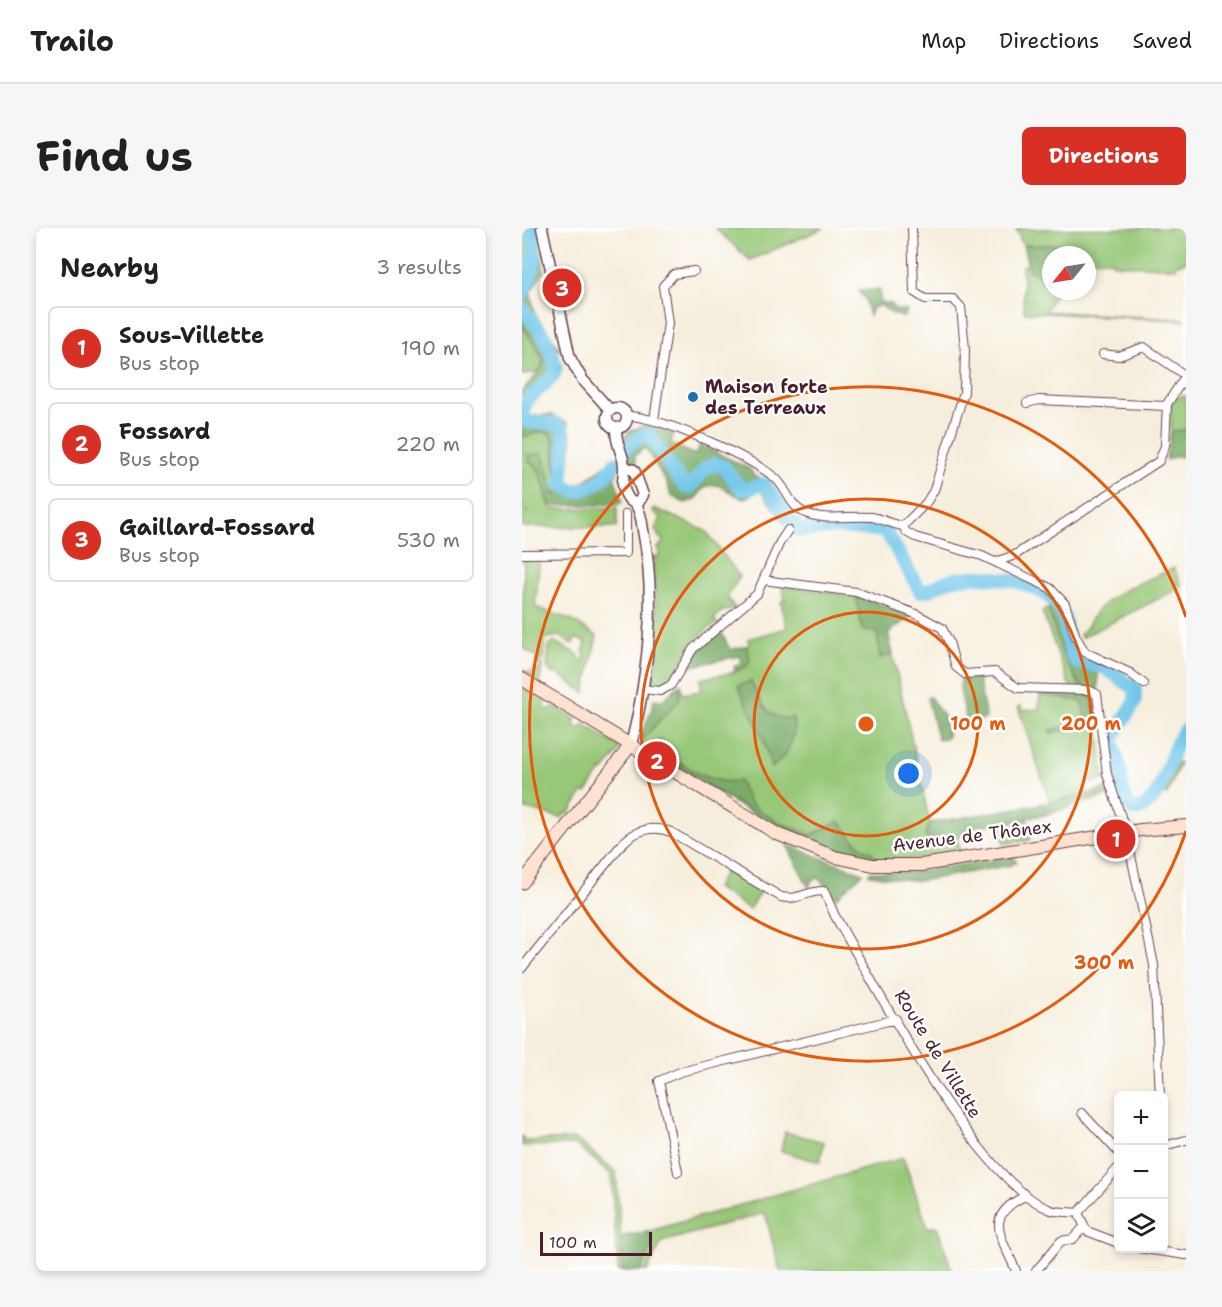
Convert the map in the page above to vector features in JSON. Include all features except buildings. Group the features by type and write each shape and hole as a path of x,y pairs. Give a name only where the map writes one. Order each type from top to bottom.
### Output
{"main road":[{"name":"Avenue de Thônex","path":"522,679 786,839 855,862 895,866 922,865 1126,832 1186,826"},
{"path":"522,883 631,745"}],"street":[{"path":"542,228 570,358 582,379 610,410"},
{"path":"903,526 926,503 934,490 965,385 961,307 953,299 925,299 914,292 912,228"},
{"path":"654,420 668,323 663,286 674,274 694,271"},
{"path":"996,562 1015,555 1156,463 1165,446 1166,406 1186,375 1144,347 1119,356 1103,354"},
{"path":"1027,403 1039,400 1166,406"},
{"path":"610,410 620,408 627,416 654,420 726,451 771,474 804,512 843,518 874,518 903,526 908,534 919,539 978,554 1050,588 1065,604 1078,642 1085,652 1130,673 1144,684"},
{"path":"610,410 607,421 616,428"},
{"path":"616,428 625,424 627,416"},
{"path":"616,428 616,445 625,467 634,470 642,495 637,505 650,576 649,632 642,690 631,745"},
{"path":"522,554 626,553 626,514"},
{"path":"642,690 660,691 671,685 693,649 757,594 780,542 788,530"},
{"path":"764,580 856,592 933,622 945,632 956,667 965,674 993,672 1002,675 1018,688 1094,691 1099,700 1107,774 1126,832 1154,965 1160,1091"},
{"name":"Route de Villette","path":"522,968 623,842 642,830 657,829 671,832 781,897 797,899 818,891 826,892 834,916 960,1124 1024,1196 1053,1211 1078,1213"},
{"path":"678,1172 659,1082 680,1072 896,1019"},
{"path":"1082,1113 1114,1147"},
{"path":"1168,1145 1186,1140"},
{"path":"1114,1173 1078,1213 1083,1228 1092,1235 1114,1242"},
{"path":"1016,1271 1003,1244 998,1222 1006,1205 1024,1196"},
{"path":"1036,1271 1061,1241 1073,1239 1083,1228"},
{"path":"1168,1252 1186,1255"}],"green space":[{"path":"522,228 530,229 533,258 530,271 522,283"},
{"path":"715,228 824,228 750,260"},
{"path":"1186,228 1186,262 1177,264 1176,268 1113,264 1113,261 1096,259 1096,246 1023,245 1016,229"},
{"path":"1023,245 1070,246 1042,246 1042,279 1035,271 1029,271"},
{"path":"541,254 544,271 530,292 535,314 560,349 557,351 559,368 553,382 529,406 529,416 552,415 568,423 572,442 566,481 570,486 582,483 614,459 618,472 614,477 623,502 619,504 550,506 539,470 529,461 528,455 542,453 555,495 559,491 555,448 550,435 540,432 522,437 522,391 539,372 544,359 522,325 522,283 534,272"},
{"path":"1028,265 1029,271 1035,271 1042,281 1042,300 1052,300 1045,311 1186,320 1024,312 1022,266"},
{"path":"880,289 880,302 891,304 894,309 907,311 904,317 893,314 880,305 871,309 869,317 865,299 858,291"},
{"path":"522,325 544,359 539,372 522,375"},
{"path":"1186,396 1186,430 1171,431 1171,406 1175,397"},
{"path":"645,425 674,434 672,444 695,455 700,445 750,469 754,476 763,480 744,487 729,468 714,460 692,480 684,484 651,432 641,431 626,443 625,437 628,432"},
{"path":"1186,430 1186,457 1176,456 1166,460 1171,431"},
{"path":"544,431 550,433 555,441 555,466 559,491 555,495 542,454 528,455 529,461 539,470 551,509 617,508 617,527 522,527 522,515 528,511 522,511 522,437"},
{"path":"644,439 650,440 679,486 687,492 695,488 708,473 716,469 743,497 759,488 765,489 790,525 785,523 760,490 743,499 718,485 706,486 694,500 685,503 671,496 667,483 646,449 642,449 635,456 636,463 629,462 627,458"},
{"path":"654,508 706,531 740,577 727,596 735,609 722,611 714,619 717,623 694,641 672,676 660,684 653,684 649,678 656,612 653,556 656,558 659,555 658,548 664,541 655,529 661,518 652,511"},
{"path":"540,557 535,607 571,620 597,636 585,693 555,672 553,675 547,667 549,646 555,642 579,655 578,658 582,661 586,655 583,652 586,643 576,638 572,644 560,636 545,638 540,683 522,671 522,669 530,674 533,668 538,671 541,667 536,663 539,658 522,647 524,558"},
{"path":"1174,568 1182,587 1081,638 1080,634 1104,604 1133,586"},
{"path":"782,586 856,596 913,615 888,633 930,823 925,833 929,840 955,842 961,853 912,859 883,859 851,854 819,845 758,817 645,746 641,740 643,729 678,685 681,684 683,694 702,691 700,679 735,672 747,666 750,659 746,646 749,645 748,639 787,628 781,602 785,600"},
{"path":"856,596 913,615 888,633 893,654 880,658 877,632 862,630"},
{"path":"1054,606 1062,618 1071,662 1076,667 1085,670 1098,670 1098,690 1081,687 1063,655 1048,608"},
{"path":"1048,608 1063,655 1081,687 1070,687 1042,611"},
{"path":"722,633 730,650 746,646 750,659 747,666 735,672 734,666 742,663 739,656 687,667 700,650"},
{"path":"961,678 978,678 986,718 967,724 960,689"},
{"path":"751,681 761,702 771,713 777,717 793,718 794,733 790,746 772,768 763,739 738,686"},
{"path":"681,684 679,700 641,740 654,699 663,700"},
{"path":"522,687 546,701 543,707 548,710 554,706 576,719 573,725 580,729 584,724 619,747 619,751 603,772 601,771 586,793 583,792 568,815 564,813 562,818 522,808"},
{"path":"1040,692 1095,697 1104,780 1085,784 1088,794 1050,802 1018,707 1021,706 1023,710 1039,709"},
{"path":"1040,692 1092,695 1097,723 1051,733 1050,730 1087,721 1081,701 1040,695"},
{"path":"930,697 943,716 948,737 938,740 927,698"},
{"path":"661,740 660,749 697,773 717,780 739,781 750,803 780,823 812,835 839,821 858,844 873,853 875,859 813,842 727,798 645,746"},
{"path":"1169,758 1180,763 1167,795 1157,793"},
{"path":"1107,788 1110,795 1044,815 975,827 957,838 961,853 955,842 925,837 930,823 1075,798"},
{"path":"1027,818 1030,840 1004,844 1000,823"},
{"path":"787,845 863,873 836,898 818,877 811,881 809,888"},
{"path":"1013,857 1017,862 1012,865 919,881 869,875 869,872 915,872"},
{"path":"725,871 760,892 749,909 716,888"},
{"path":"785,1132 824,1142 820,1162 781,1151"},
{"path":"522,1135 524,1141 576,1139 616,1172 621,1237 650,1231 903,1158 928,1228 937,1226 952,1271 780,1271 765,1213 662,1242 647,1271 618,1271 611,1174 576,1145 522,1146"},
{"path":"650,1231 653,1244 640,1271 623,1271 620,1237"}],"waterway":[{"path":"522,294 534,262 535,247 532,228"},
{"path":"522,308 545,337 556,367 549,380 527,401 523,416 528,422 553,423 562,428 565,441 562,485 574,491 593,486 603,479 615,463"},
{"path":"625,449 642,435 649,435 685,487 690,487 706,468 715,464 724,467 742,490 764,484 800,531 835,527 886,531 920,591 928,590 950,580 976,577 1023,584 1049,597 1062,613 1070,648 1076,662 1104,667 1135,689 1135,702 1112,738 1124,797 1134,810 1145,806 1153,798 1179,739 1186,729"}],"place":[{"name":"Gaillard-Fossard","path":"562,288"},
{"name":"Maison forte des Terreaux","path":"693,397"},
{"name":"Fossard","path":"657,761"},
{"name":"Sous-Villette","path":"1116,839"}]}
